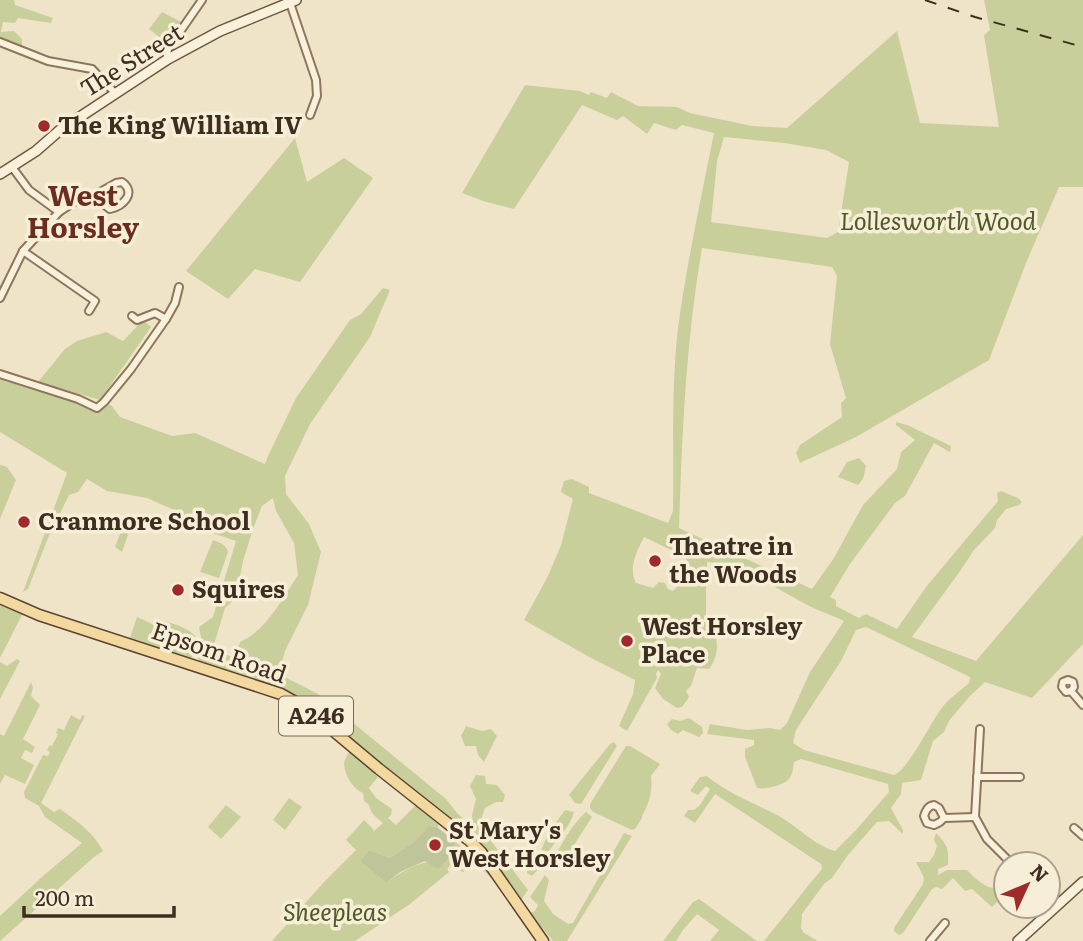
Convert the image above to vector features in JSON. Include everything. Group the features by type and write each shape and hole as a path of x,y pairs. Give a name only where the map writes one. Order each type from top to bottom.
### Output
{"main road":[{"name":"Epsom Road","path":"0,597 39,615 281,694 306,708 470,841 487,860 542,941"}],"street":[{"path":"168,59 168,49 202,0"},
{"path":"293,1 316,80 317,96 310,115"},
{"name":"The Street","path":"0,174 60,130 168,59 220,31 293,1"},
{"path":"0,42 48,61 92,69 115,93"},
{"path":"12,167 29,190 59,212"},
{"path":"0,298 23,251 59,212 77,200 93,196 116,183 122,182 129,191 122,205 110,209 93,196"},
{"path":"23,251 95,301 89,311"},
{"path":"0,374 78,399 97,408 131,369 166,320 175,303 179,287"},
{"path":"132,316 137,320 155,313 166,320"},
{"path":"1071,691 1083,705"},
{"path":"980,729 975,817 987,839 998,850"},
{"path":"977,777 1020,777"},
{"path":"944,818 975,817"},
{"path":"1074,828 1083,836"},
{"path":"1062,896 1082,883"},
{"path":"1018,941 1036,920"},
{"path":"930,941 945,923"}],"green space":[{"path":"0,0 14,0 15,5 53,18 51,23 18,18 15,23 3,22 1,32 14,31 22,39 22,49 0,40"},
{"name":"Lollesworth Wood","path":"984,0 1083,0 1083,187 1059,187 989,360 856,437 800,463 796,453 800,445 842,417 841,403 846,398 830,344 837,276 832,267 702,248 688,353 679,528 812,589 834,558 863,505 897,469 901,452 915,440 896,425 896,422 907,425 951,446 950,452 934,443 905,496 895,503 850,564 830,597 836,600 836,606 859,618 866,614 897,629 926,587 998,501 997,493 1001,491 1022,502 1006,509 997,520 995,528 974,550 912,637 976,661 1083,535 1083,644 1032,698 985,682 949,721 944,732 933,741 921,780 902,783 901,794 891,808 903,834 889,821 877,822 802,914 801,928 804,933 818,941 764,941 822,869 821,864 715,794 695,823 684,816 688,810 694,810 700,805 710,789 706,786 698,795 690,791 700,777 707,776 733,793 779,816 820,845 835,851 856,830 889,792 888,784 801,759 794,762 787,781 757,788 745,757 745,749 754,745 754,740 707,734 710,724 747,730 780,730 787,723 810,672 844,621 735,568 707,562 707,574 687,569 686,557 644,537 633,565 636,583 653,588 659,582 665,583 668,589 673,591 692,578 706,585 706,622 714,632 717,651 709,669 697,668 691,686 686,691 689,697 682,707 677,708 663,699 655,688 661,674 658,670 657,678 627,731 619,726 633,694 635,680 524,620 561,545 573,499 561,492 564,481 572,479 589,487 589,493 668,523 673,511 674,397 678,328 714,133 682,125 676,130 654,123 647,134 623,116 617,120 582,105 514,209 462,193 525,85 580,91 589,95 591,92 607,98 611,92 638,106 677,107 690,113 752,126 787,128 897,31 920,123 999,127 984,35 990,30","holes":["724,137 826,150 849,162 838,232 827,238 711,222 717,161","866,627 970,677 969,683 941,709 906,764 894,775 804,750 793,743 796,730 841,661 856,630"]},
{"path":"162,12 183,23 168,44 149,29"},
{"path":"295,138 307,182 344,158 373,178 300,282 255,269 228,299 186,271"},
{"path":"383,288 390,290 370,337 310,424 285,476 286,494 309,524 321,552 308,605 285,651 279,674 318,694 446,799 458,814 469,822 473,823 476,799 470,786 476,775 485,776 486,784 497,785 505,795 503,802 496,802 485,808 479,825 528,890 521,900 477,841 307,703 283,689 198,659 202,643 199,627 213,617 236,541 171,519 174,510 147,498 107,491 87,479 78,492 69,495 28,589 23,592 67,473 0,432 0,374 91,405 111,405 120,417 172,436 195,433 265,464 296,398 350,320 361,314","holes":["273,498 276,511 294,543 298,575 266,622 250,637 240,642 234,658 213,648 225,608 236,598 243,561 262,506"]},
{"path":"143,320 151,327 100,400 38,382 65,349 77,341 106,332 123,341"},
{"path":"859,458 866,466 863,479 858,485 838,477 847,462"},
{"path":"0,465 7,467 16,480 0,519"},
{"path":"146,521 150,525 148,532 131,526 122,552 115,547 124,523"},
{"path":"213,540 224,545 228,552 219,578 200,572"},
{"path":"0,601 23,613 0,658"},
{"path":"137,617 161,628 164,621 186,629 197,638 196,651 190,659 130,638"},
{"path":"17,659 20,661 0,699 0,662 7,666"},
{"path":"31,682 31,696 40,705 23,739 35,747 32,753 25,750 21,758 34,765 25,784 5,775 0,784 0,734 4,736"},
{"path":"71,715 80,720 82,715 85,716 41,803 54,812 60,809 89,833 103,851 0,941 0,916 82,843 45,817 39,806 25,798 24,792 43,755 48,756 50,752 47,750 58,734 58,728 64,730"},
{"path":"689,718 702,727 703,733 699,737 683,730 678,734 667,724 672,719 680,721"},
{"path":"466,726 482,731 491,729 497,736 484,762 478,755 476,746 465,746 461,736"},
{"path":"614,742 617,746 581,804 575,803 569,795"},
{"path":"626,746 660,764 651,776 647,807 632,830 593,812 590,808"},
{"name":"Sheepleas","path":"350,752 378,777 369,788 376,798 392,809 388,818 396,825 417,804 463,840 463,844 439,825 430,826 415,841 390,858 369,850 360,861 386,883 415,866 448,859 456,842 465,851 472,848 490,870 497,884 475,862 463,872 451,865 447,869 449,872 410,904 355,941 272,941 356,850 346,840 364,820 374,830 372,833 383,823 374,815 364,801 363,793 348,777 344,764"},
{"path":"289,798 302,807 285,830 273,820"},
{"path":"226,805 241,817 221,839 208,827"},
{"path":"565,810 574,812 570,822 532,876 527,873 528,863 539,855 549,832"},
{"path":"586,812 592,817 558,870 551,863 571,829"},
{"path":"429,826 437,827 456,842 448,859 438,869 425,861 400,872 386,883 360,861 369,850 390,858 415,841"},
{"path":"624,833 632,836 567,941 553,941 530,913 535,911 538,905 530,897 545,875 549,880 544,901 553,914 568,924 573,923"},
{"path":"936,833 948,850 948,865 938,869 938,875 947,870 967,870 979,882 992,888 992,907 972,889 965,891 953,878 942,889 932,889 899,935 894,928 923,884 924,878 916,862 929,862 937,846 934,840"},
{"path":"699,899 757,941 710,941 719,930 697,914 676,941 663,941 693,902"}],"railway":[{"path":"925,0 1083,47"}],"place":[{"name":"The King William IV","path":"44,126"},
{"name":"Cranmore School","path":"24,522"},
{"name":"Theatre in the Woods","path":"655,561"},
{"name":"Squires","path":"178,590"},
{"name":"West Horsley Place","path":"627,641"},
{"name":"St Mary's West Horsley","path":"435,845"}],"district":[{"name":"West Horsley","path":"83,212"}]}
